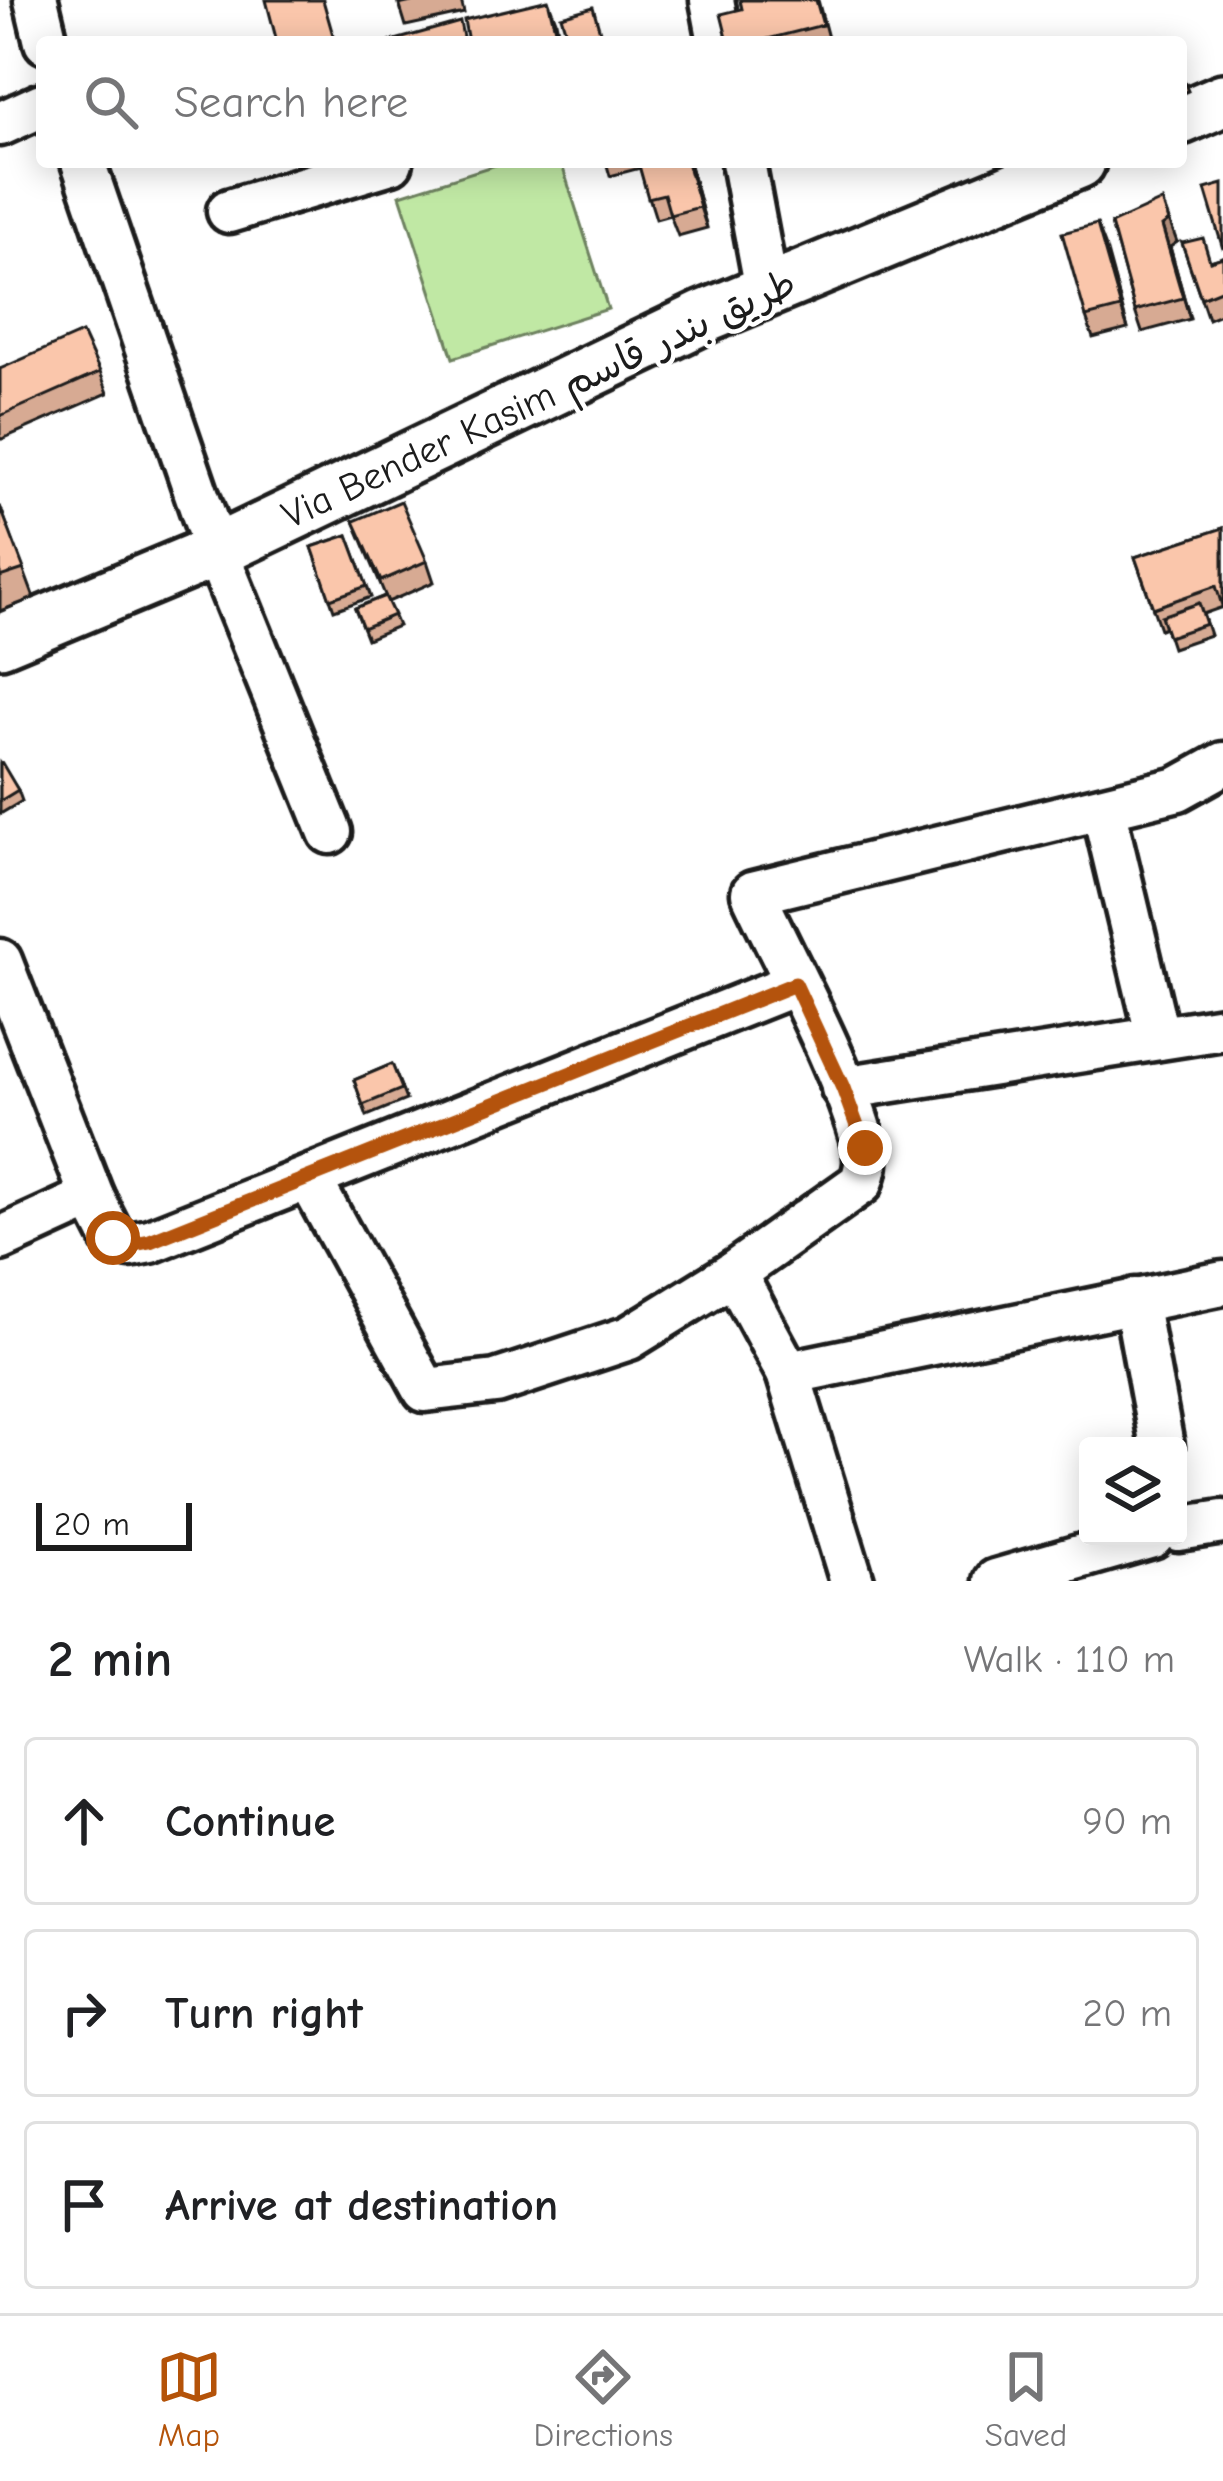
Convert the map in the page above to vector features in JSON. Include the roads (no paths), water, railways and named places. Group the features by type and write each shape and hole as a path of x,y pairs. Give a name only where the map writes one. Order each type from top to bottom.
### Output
{"street":[{"path":"36,0 45,36"},
{"path":"712,0 719,36"},
{"path":"1187,115 1223,100"},
{"path":"0,124 36,108"},
{"path":"85,168 216,551 330,832"},
{"path":"229,211 371,168"},
{"path":"744,168 767,290"},
{"name":"Via Bender Kasim طريق بندر قاسم","path":"0,640 216,551 767,290 1064,168"},
{"path":"1178,789 1223,764"},
{"path":"309,1178 425,1390 496,1382 629,1338 734,1273 862,1183 867,1167 865,1148 843,1088 753,893 1178,789 1223,787"},
{"path":"1103,808 1158,1039"},
{"path":"0,961 92,1197 113,1238 129,1245 150,1241 795,984"},
{"path":"843,1088 1223,1028"},
{"path":"0,1239 92,1197"},
{"path":"734,1273 788,1373 852,1581"},
{"path":"788,1373 1223,1282"},
{"path":"1135,1300 1160,1437"},
{"path":"1187,1528 1223,1522"},
{"path":"996,1581 1121,1545"}]}
